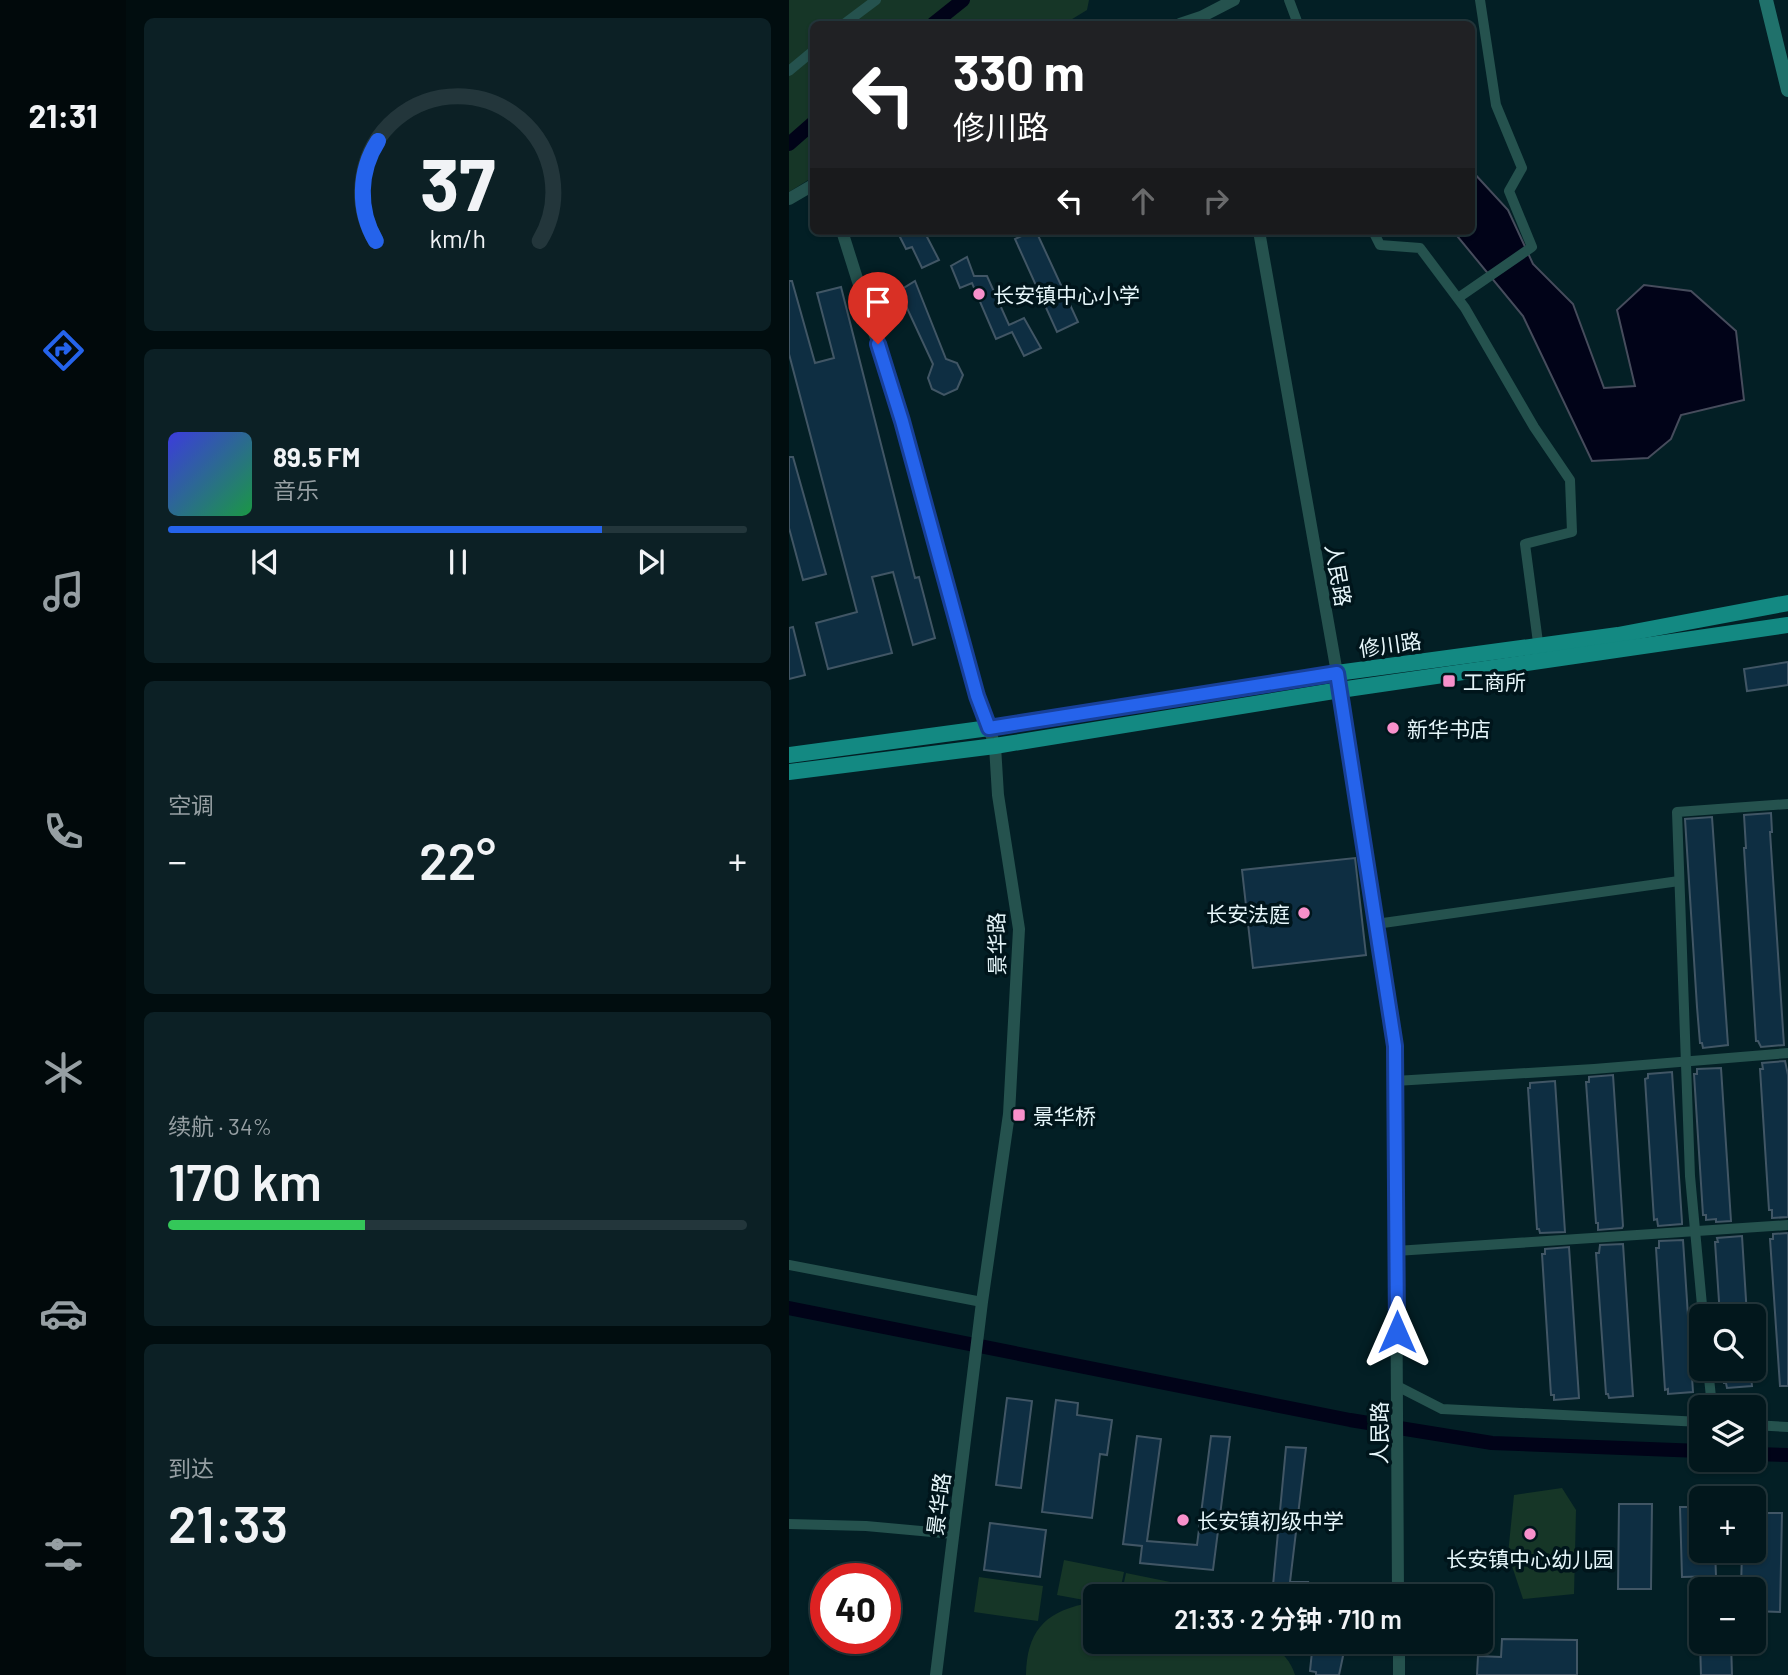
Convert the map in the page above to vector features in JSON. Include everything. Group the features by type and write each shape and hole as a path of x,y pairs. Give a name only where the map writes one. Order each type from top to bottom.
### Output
{"main road":[{"path":"1766,0 1788,90"},
{"name":"修川路","path":"789,772 995,746 1340,690 1788,603"},
{"name":"修川路","path":"789,755 989,728 1337,673 1788,625"}],"street":[{"path":"848,21 876,0"},
{"path":"1210,19 1234,0"},
{"path":"1289,0 1297,21"},
{"path":"1458,298 1532,247 1509,191 1522,167 1496,105 1480,0"},
{"path":"789,71 810,54"},
{"path":"789,199 810,187"},
{"name":"景华路","path":"843,235 902,421 977,696 995,746 998,795 1019,929 1009,1114 982,1302 936,1675"},
{"name":"人民路","path":"1260,235 1340,690 1395,1046 1398,1584"},
{"path":"1375,235 1380,245 1420,248 1458,298 1534,427 1570,480 1571,532 1525,544 1539,653"},
{"path":"1702,1304 1690,1176 1677,812 1788,804"},
{"path":"1376,924 1679,881"},
{"path":"1395,1081 1788,1053"},
{"path":"1396,1251 1788,1225"},
{"path":"789,1265 982,1302"},
{"path":"1397,1391 1442,1409 1689,1421"},
{"path":"1766,1426 1788,1427"},
{"path":"789,1524 866,1526 954,1534"},
{"path":"1399,1654 1399,1675"}],"green space":[{"path":"789,0 1089,0 1087,10 1069,21 810,21 810,179 789,192"},
{"path":"1562,1488 1576,1510 1574,1594 1523,1599 1508,1554 1514,1495"},
{"path":"1064,1560 1124,1572 1122,1584 1083,1584 1083,1600 1057,1595"},
{"path":"1126,1573 1180,1584 1124,1584"},
{"path":"979,1577 1043,1586 1038,1621 974,1612"},
{"path":"1083,1604 1083,1654 1282,1654 1295,1675 1026,1675 1034,1636 1048,1619"}],"water":[{"path":"1475,174 1508,210 1533,264 1573,304 1604,388 1635,386 1617,310 1644,285 1691,291 1736,331 1744,400 1681,415 1671,439 1648,458 1592,461 1523,316 1456,235 1475,235"}],"building":[{"path":"899,235 926,235 939,260 922,268 912,247 906,249"},
{"path":"1024,235 1038,235 1078,322 1057,332 1015,239"},
{"path":"967,257 974,276 987,276 1009,325 1024,318 1041,348 1024,356 1012,332 996,339 972,283 960,288 951,266"},
{"path":"789,281 792,281 815,363 834,358 817,293 841,287 915,578 919,577 935,638 913,645 893,572 872,577 892,653 828,669 816,623 857,612 789,354"},
{"path":"915,281 946,359 957,363 963,375 957,389 944,395 932,389 928,378 933,364 899,291"},
{"path":"789,457 793,457 826,574 803,580 789,528"},
{"path":"793,627 805,675 789,679 789,628"},
{"path":"1788,662 1788,685 1747,691 1744,669"},
{"path":"1771,813 1784,1045 1761,1047 1756,1041 1744,815"},
{"path":"1712,817 1728,1045 1703,1048 1700,1043 1697,1007 1685,819"},
{"name":"长安法庭","path":"1355,858 1366,955 1253,968 1242,870"},
{"path":"1785,1061 1788,1075 1788,1217 1772,1218 1772,1210 1769,1210 1760,1069 1763,1069 1762,1063"},
{"path":"1721,1068 1731,1221 1716,1222 1716,1219 1706,1220 1706,1215 1703,1215 1694,1074 1697,1074 1697,1069"},
{"path":"1672,1072 1682,1224 1658,1226 1657,1219 1654,1220 1645,1079 1648,1074"},
{"path":"1613,1075 1623,1226 1598,1230 1586,1082 1589,1082 1589,1077"},
{"path":"1555,1081 1565,1232 1540,1233 1537,1229 1528,1088 1530,1083"},
{"path":"1788,1233 1788,1386 1780,1386 1770,1239 1773,1239 1773,1234"},
{"path":"1742,1236 1746,1304 1719,1304 1715,1242 1718,1242 1717,1238"},
{"path":"1683,1240 1689,1331 1689,1381 1692,1381 1693,1392 1668,1394 1668,1389 1665,1390 1656,1248 1659,1248 1659,1241"},
{"path":"1623,1244 1633,1396 1609,1398 1606,1394 1596,1253 1599,1253 1600,1245"},
{"path":"1569,1247 1579,1398 1554,1400 1554,1395 1551,1395 1542,1254 1545,1254 1545,1249"},
{"path":"1751,1381 1752,1386 1727,1388 1724,1383"},
{"path":"1007,1398 1032,1401 1021,1488 996,1485"},
{"path":"1056,1400 1078,1403 1077,1415 1112,1420 1107,1455 1100,1454 1092,1518 1042,1512"},
{"path":"1137,1436 1161,1439 1147,1541 1197,1545 1211,1436 1230,1437 1213,1570 1140,1563 1142,1546 1123,1544"},
{"path":"1286,1447 1306,1448 1290,1582 1308,1584 1273,1584"},
{"path":"1619,1504 1652,1504 1651,1589 1618,1589"},
{"path":"1680,1507 1689,1507 1689,1563 1716,1563 1716,1576 1682,1577"},
{"path":"1766,1513 1782,1513 1780,1612 1766,1611 1766,1577 1741,1577 1742,1563 1766,1563"},
{"path":"990,1523 1046,1530 1040,1577 984,1570"},
{"path":"1502,1639 1577,1640 1577,1675 1477,1675 1478,1656 1501,1657"},
{"path":"1312,1654 1343,1654 1339,1675 1316,1675 1316,1672 1310,1671"},
{"path":"1700,1654 1731,1654 1732,1675 1701,1675"}],"waterway":[{"path":"937,21 963,0"},
{"path":"789,144 810,126"},
{"path":"789,1308 1350,1420 1492,1443 1689,1451"},
{"path":"1766,1454 1788,1455"}],"place":[{"name":"长安镇中心小学","path":"979,294"},
{"name":"工商所","path":"1449,681"},
{"name":"新华书店","path":"1393,728"},
{"name":"长安法庭","path":"1304,913"},
{"name":"景华桥","path":"1019,1115"},
{"name":"长安镇初级中学","path":"1183,1520"},
{"name":"长安镇中心幼儿园","path":"1530,1534"}],"route":[{"path":"878,344 902,421 977,696 989,728 1337,673 1395,1046 1397,1332"}]}
